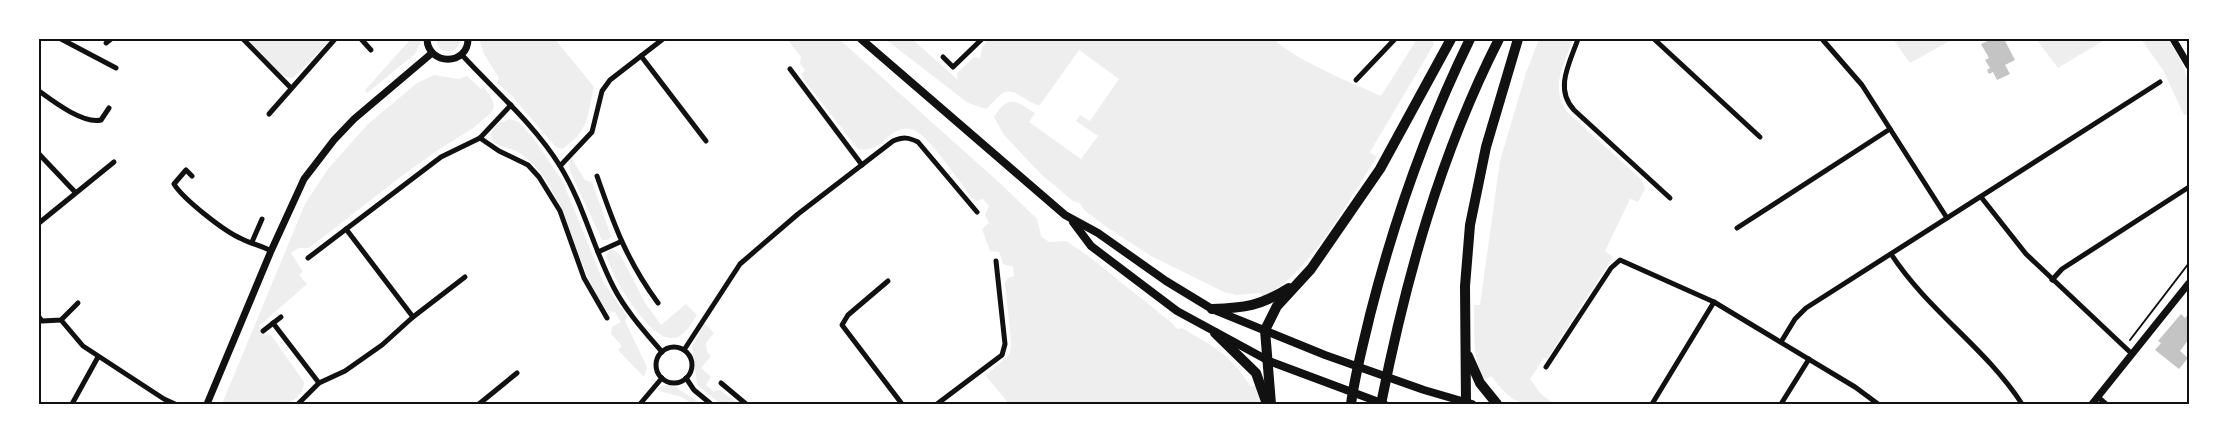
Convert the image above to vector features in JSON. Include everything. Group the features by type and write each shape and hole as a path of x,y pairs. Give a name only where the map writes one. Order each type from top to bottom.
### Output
{"highway":[{"path":"1271,404 1265,330 1278,306 1311,269 1380,169 1451,39"},
{"path":"1351,404 1355,379 1379,281 1407,190 1442,95 1470,39"},
{"path":"1382,404 1400,312 1432,200 1466,112 1499,39"},
{"path":"1468,404 1465,286 1470,225 1486,147 1518,39"},
{"path":"1212,309 1239,308 1266,302 1296,284"},
{"path":"1215,332 1256,373 1267,404"},
{"path":"1466,351 1480,383 1497,404"}],"main road":[{"path":"861,39 1072,220 1091,246 1177,310 1269,361 1382,404"},
{"path":"1072,220 1098,233 1166,281 1212,309 1325,355 1468,404"}],"street":[{"path":"61,39 116,68"},
{"path":"106,43 111,39"},
{"path":"243,39 290,87"},
{"path":"269,114 290,87 335,39"},
{"path":"361,39 371,50"},
{"path":"427,39 432,53 437,57 450,60 462,55 466,50 468,39"},
{"path":"560,166 592,132 602,91 610,80 663,39"},
{"path":"943,57 953,67 982,39"},
{"path":"1356,80 1395,39"},
{"path":"1578,39 1564,79 1565,99 1574,110 1670,198"},
{"path":"1654,39 1760,136"},
{"path":"1822,39 1850,69 1947,218"},
{"path":"2173,39 2189,66"},
{"path":"207,404 271,251 304,179 334,140 354,119 432,53"},
{"path":"462,55 537,133 560,166 581,204 614,290 662,352"},
{"path":"641,56 706,141"},
{"path":"790,70 862,165"},
{"path":"1781,342 1800,314 2160,82"},
{"path":"39,92 65,109 94,122 101,120 109,108"},
{"path":"308,258 441,157 480,138 511,105"},
{"path":"1737,228 1890,129"},
{"path":"684,350 740,264 767,240 893,141 902,137 910,138 925,148 977,212"},
{"path":"480,138 499,151 528,165 539,177 560,211 584,278 607,318"},
{"path":"39,154 76,192"},
{"path":"39,223 114,162"},
{"path":"192,176 186,170 174,184 178,191 200,210 241,239 271,251"},
{"path":"597,176 620,242 637,276 658,303"},
{"path":"2052,280 2062,270 2189,187"},
{"path":"1981,197 2014,242 2132,354"},
{"path":"252,242 262,219"},
{"path":"346,228 413,317"},
{"path":"598,252 620,242"},
{"path":"1891,254 1921,295 1995,367 2022,404"},
{"path":"1546,367 1611,268 1620,260 1714,302 1809,359 1878,404"},
{"path":"937,404 1002,355 1005,344 996,261"},
{"path":"298,404 319,383 345,371 382,345 413,317 466,278"},
{"path":"888,280 848,315 842,325 902,404"},
{"path":"2092,404 2189,283"},
{"path":"1652,404 1714,302"},
{"path":"39,317 42,321 61,320 78,303"},
{"path":"263,330 281,316"},
{"path":"61,320 83,346 164,399 175,404"},
{"path":"273,323 319,383"},
{"path":"672,347 684,350 692,363 686,378 671,382 662,378 657,368 658,357 662,352 672,347"},
{"path":"72,404 98,357"},
{"path":"1781,404 1809,359"},
{"path":"479,404 517,373"},
{"path":"640,404 662,378"},
{"path":"686,378 694,390 710,404"},
{"path":"721,383 746,404"},
{"path":"2098,397 2106,404"}],"path":[{"path":"2130,340 2189,263"}],"shaded area":[{"path":"247,39 331,39 293,78 279,74 273,69"},
{"path":"411,39 422,39 415,54 367,93 365,90"},
{"path":"435,39 461,39 456,48 447,51 440,49"},
{"path":"479,39 555,39 594,87 586,122 583,129 571,142 562,149 556,147 511,95 497,83 499,78 484,54"},
{"path":"787,39 839,39 1003,186 1037,219 1041,236 1049,242 1066,241 1087,255 1177,329 1182,328 1221,353 1237,368 1250,387 1256,385 1261,404 1009,404 986,376 1010,354 1011,342 1005,283 1008,278 1014,276 1013,267 1003,264 999,252 990,251 982,229 989,223 985,215 989,206 983,199 977,201 972,198 936,151 914,130 907,128 898,130 875,147 863,150 858,149 804,80 802,74 805,70 800,64 801,57"},
{"path":"885,39 912,39 958,80 957,73 974,57 980,59 982,48 988,39 1274,39 1294,54 1309,62 1381,96 1417,39 1432,39 1434,44 1370,152 1377,157 1327,235 1296,272 1280,286 1262,297 1260,293 1237,295 1224,292 1151,256 1108,228 1084,210 1080,203 1073,201 1042,175 1004,135 994,117 1008,102 1017,103 1035,113 1029,122 1081,159 1098,136 1076,121 1080,115 1090,121 1119,79 1079,50 1040,105 1013,92 1008,92 1001,94 986,109 968,103"},
{"path":"1539,39 1573,39 1560,76 1559,85 1562,103 1568,113 1642,180 1645,189 1638,202 1630,199 1605,251 1613,257 1547,359 1544,358 1530,379 1541,394 1554,404 1532,404 1517,401 1505,393 1491,376 1484,380 1477,362 1474,343 1474,305 1480,305 1500,161 1526,73"},
{"path":"1893,39 1953,39 1910,63"},
{"path":"2036,39 2106,39 2058,68"},
{"path":"2141,39 2168,39 2183,65 2189,84 2190,104 2188,114 2184,115 2163,70"},
{"path":"434,75 459,79 467,76 481,89 484,87 492,99 494,107 491,113 472,129 438,150 399,178 309,248 298,248 291,253 303,272 299,275 307,284 259,326 266,335 271,335 304,382 303,389 288,404 222,404 305,204 328,169 368,124 417,83"},
{"path":"510,119 519,122 534,139 563,182 603,281 627,317 625,321 647,367 644,377 618,350 622,346 611,334 612,327 621,322 615,312 607,311 597,296 562,211 545,179 526,158 518,152 496,144 491,138 492,131 497,125"},
{"path":"571,157 585,180 592,182 611,236 608,240 602,240 570,171 569,163"},
{"path":"610,250 614,250 621,256 645,303 661,325 686,304 697,315 684,333 672,338 663,336 642,318 615,277 606,255"},
{"path":"704,323 714,333 706,343 707,352 711,356 701,368 711,377 706,385 713,391 720,390 739,404 721,404 697,385 692,347"},
{"path":"666,385 676,387 701,404 691,403 679,396 656,389"}],"building":[{"path":"1992,39 2004,39 2015,60 2005,65 2010,74 1997,80 1993,72 1989,74 1987,70 1990,68 1985,60 1989,58 1981,44"},
{"path":"2189,313 2189,339 2180,351 2188,358 2179,369 2155,350 2161,343 2158,341 2181,314 2185,318"}]}
